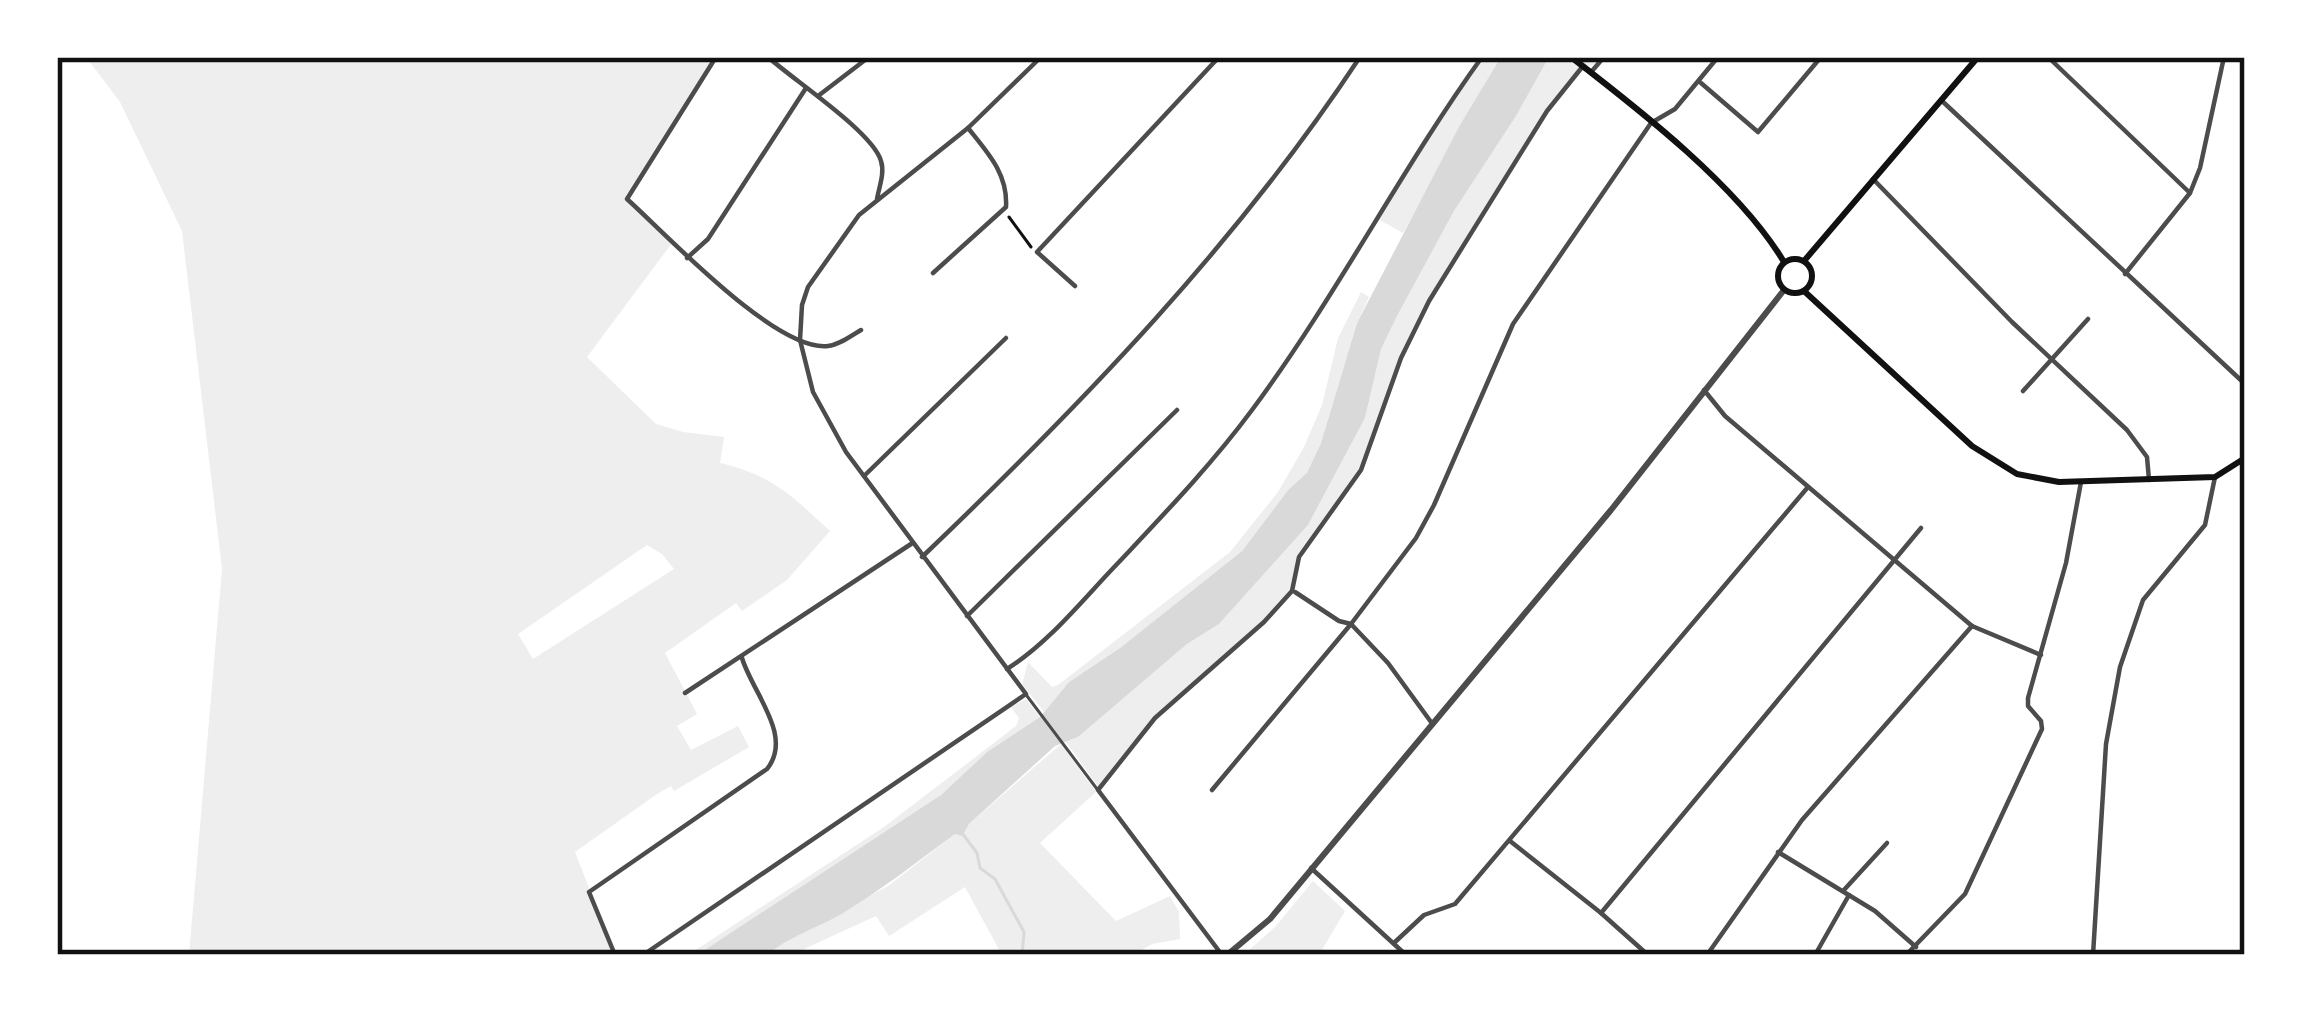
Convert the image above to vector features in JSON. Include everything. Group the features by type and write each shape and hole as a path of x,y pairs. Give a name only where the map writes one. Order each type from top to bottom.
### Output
{"main road":[{"path":"1571,57 1651,122 1756,222 1784,262"},
{"path":"1804,262 1978,57"},
{"path":"1784,262 1804,262 1812,276 1804,291 1784,290 1777,276 1784,262"},
{"path":"1804,291 1994,464 2039,480 2081,482 2215,477 2245,458"}],"street":[{"path":"716,57 627,199 687,258 769,324 800,340 833,346 861,330"},
{"path":"767,57 818,96 876,151 882,170 877,199"},
{"path":"818,96 869,57"},
{"path":"1041,57 968,128 859,214 808,287 800,340 813,392 862,477 1224,955 1258,931 1611,509 1784,290"},
{"path":"1075,286 1037,252 1219,57"},
{"path":"922,557 1047,432 1252,210 1360,57"},
{"path":"1007,669 1025,658 1088,595 1253,410 1427,134 1482,57"},
{"path":"1098,790 1155,718 1264,622 1292,591 1299,557 1361,470 1401,358 1429,302 1547,111 1604,57"},
{"path":"1212,790 1416,538 1514,324 1651,122 1675,109 1718,57"},
{"path":"1699,82 1759,132 1821,57"},
{"path":"2048,57 2190,193"},
{"path":"2125,274 2190,193 2200,168 2224,57"},
{"path":"687,258 708,238 806,88"},
{"path":"1941,100 2245,384"},
{"path":"933,273 1006,207 1000,170 968,128"},
{"path":"1872,179 2139,443 2147,457 2149,480"},
{"path":"2023,391 2088,319"},
{"path":"862,477 1006,338"},
{"path":"1704,390 1725,416 1972,626 2041,655"},
{"path":"967,616 1177,410"},
{"path":"2092,955 2106,744 2120,667 2143,600 2205,525 2215,477"},
{"path":"1906,955 1966,894 2033,751 2041,722 2028,706 2028,698 2066,562 2081,482"},
{"path":"1395,942 1424,915 1455,904 1808,487"},
{"path":"1601,913 1921,527"},
{"path":"685,693 911,544"},
{"path":"1292,591 1351,624 1431,722"},
{"path":"1707,955 1777,852 1972,626"},
{"path":"615,955 589,892 775,760 775,731 742,658"},
{"path":"643,955 1026,694"},
{"path":"1510,842 1648,955"},
{"path":"1815,955 1846,893 1887,843"},
{"path":"1777,852 1846,893 1916,947"},
{"path":"1311,868 1406,955"}],"path":[{"path":"1006,207 1020,236 1037,252"}],"shaded area":[{"path":"86,57 716,57 627,199 672,243 587,357 656,424 724,437 720,463 768,481 830,531 787,580 742,611 736,603 665,653 697,714 677,726 691,750 738,726 749,747 674,791 671,786 657,794 575,852 615,955 189,955 222,569 182,231 120,102","holes":["647,545 674,569 533,659 518,634"]},
{"path":"1482,57 1501,57 1403,233 1376,218"},
{"path":"1501,57 1549,57 1454,211 1396,318 1381,349 1365,418 1308,525 1219,624 1187,644 1078,737 1055,746 969,824 962,836 955,834 858,904 767,955 697,955 941,795 987,752 1040,717 1069,682 1120,648 1242,551 1307,473 1321,443 1357,323 1460,125"},
{"path":"1549,57 1604,57 1583,67 1547,111 1470,231 1401,358 1361,470 1299,557 1292,591 1264,622 1155,718 1099,788 1066,742 1078,737 1187,644 1219,624 1308,525 1365,418 1381,348 1396,318 1454,211"},
{"path":"1361,292 1369,297 1307,474 1289,489 1242,551 1120,648 1069,682 1044,712 1022,684 1028,662 1052,687 1058,685 1230,552 1278,492 1322,405 1338,338"},
{"path":"1026,699 1040,717 987,752 941,795 697,955 688,955 884,827 1016,726 1019,718 1011,707"},
{"path":"1061,744 1096,792 1040,843 1116,921 1170,896 1179,912 1180,939 1152,944 1133,955 1002,955 965,887 889,936 876,916 791,955 767,955 784,940 888,886 955,834 962,835"},
{"path":"1313,881 1345,911 1319,955 1252,955 1248,951"}],"waterway":[{"path":"962,833 1024,932 1022,955"}]}
